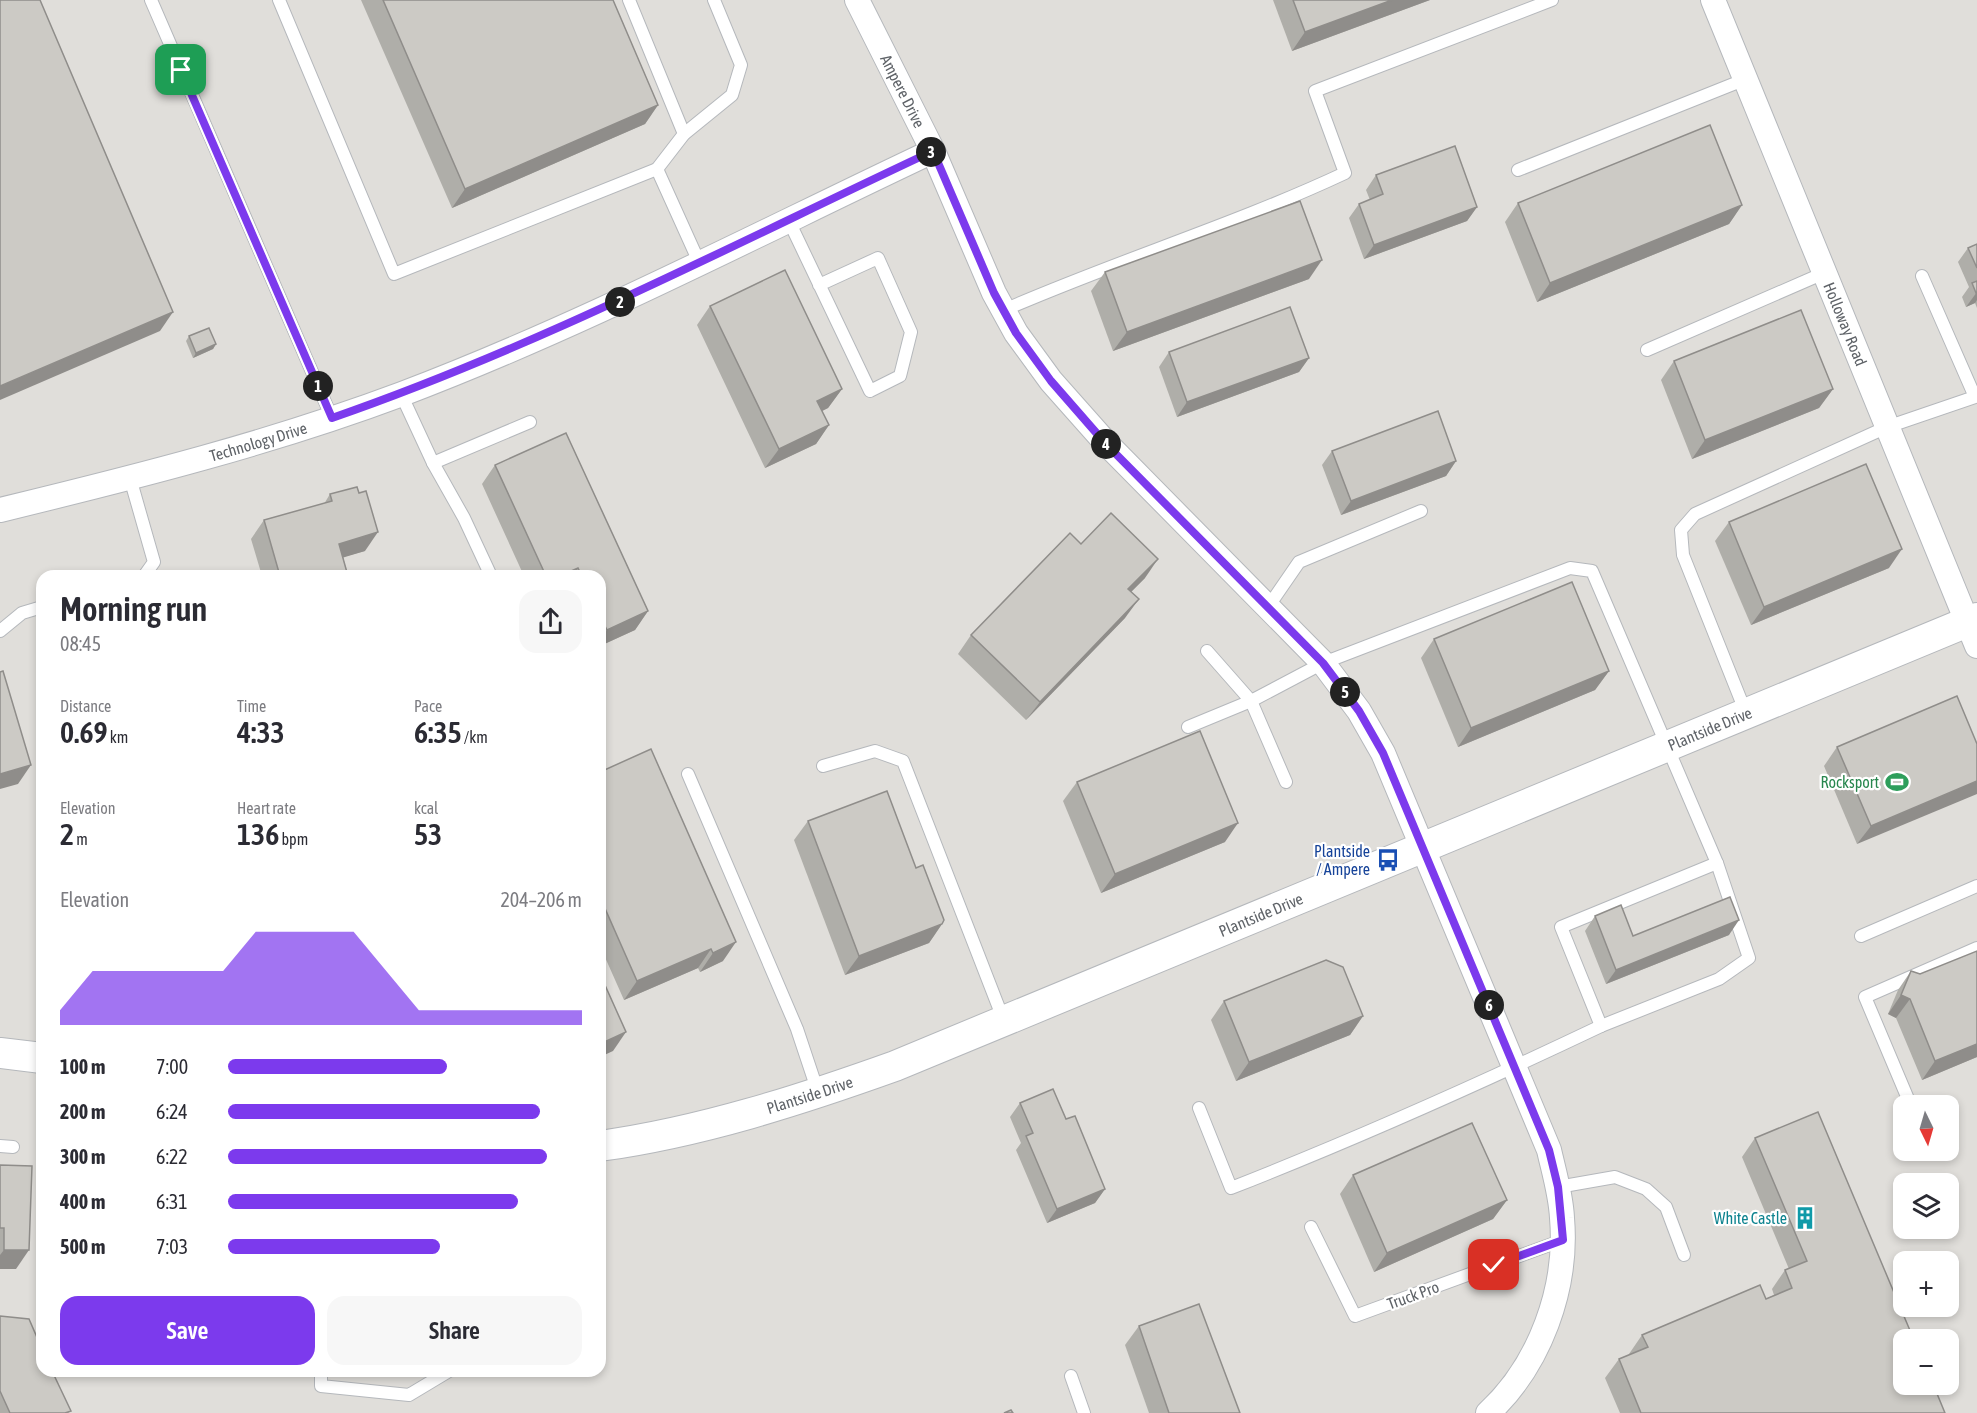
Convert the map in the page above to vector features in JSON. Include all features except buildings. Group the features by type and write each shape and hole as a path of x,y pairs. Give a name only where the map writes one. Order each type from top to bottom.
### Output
{"street":[{"name":"Holloway Road","path":"1713,0 1887,427 1974,629"},
{"name":"Ampere Drive","path":"864,2 1004,310 1051,381 1106,444 1323,663 1359,711 1383,753 1549,1150 1558,1187 1563,1240 1560,1269 1551,1312 1540,1339 1520,1376 1488,1413"},
{"name":"Technology Drive","path":"0,510 130,478 332,418 401,394 517,348 637,294 788,219 933,151"},
{"name":"Plantside Drive","path":"606,1145 668,1134 818,1093 895,1066 1747,714 1974,629"},
{"path":"0,1053 36,1057"}],"lane":[{"path":"151,0 332,418"},
{"path":"279,0 394,274 657,169 684,134 732,95 741,64 714,0"},
{"path":"629,0 684,134"},
{"path":"1004,310 1064,284 1285,201 1345,173 1315,91 1552,0"},
{"path":"1518,171 1746,79"},
{"path":"657,169 699,262"},
{"path":"788,219 819,285 870,391 900,376 911,332 878,258 819,285"},
{"path":"1647,350 1824,273"},
{"path":"1747,714 1683,555 1681,530 1695,513 1887,427 1975,398 1922,276"},
{"path":"401,394 488,570"},
{"path":"434,464 530,422"},
{"path":"130,478 154,562 148,570"},
{"path":"1268,607 1299,562 1421,511"},
{"path":"1188,728 1251,701 1323,663 1570,568 1592,571 1717,863 1749,958 1719,979 1601,1026 1356,1139 1231,1188 1199,1108"},
{"path":"0,631 22,613 36,609"},
{"path":"1207,651 1251,701 1286,782"},
{"path":"823,766 875,751 903,760 1004,1021"},
{"path":"688,774 797,1029 818,1093"},
{"path":"1601,1026 1561,927 1717,863"},
{"path":"1861,936 1977,886"},
{"path":"1906,1095 1865,997 1977,948"},
{"path":"0,1146 13,1147"},
{"path":"1558,1187 1615,1177 1646,1189 1665,1207 1684,1255"},
{"name":"Truck Pro","path":"1311,1227 1356,1316 1563,1240"},
{"path":"1071,1376 1084,1413"},
{"path":"321,1377 321,1386 409,1395 439,1377"}],"shaded area":[{"path":"0,0 1977,0 1977,1413 0,1413"}],"place":[{"name":"Rocksport","path":"1897,782"},
{"name":"Plantside / Ampere","path":"1388,860"},
{"name":"White Castle","path":"1805,1218"}],"route":[{"path":"181,70 332,418 401,394 517,348 637,294 748,238 933,151 994,293 1016,333 1051,381 1106,444 1323,663 1359,711 1383,753 1549,1150 1556,1180 1563,1240 1494,1265"}]}
